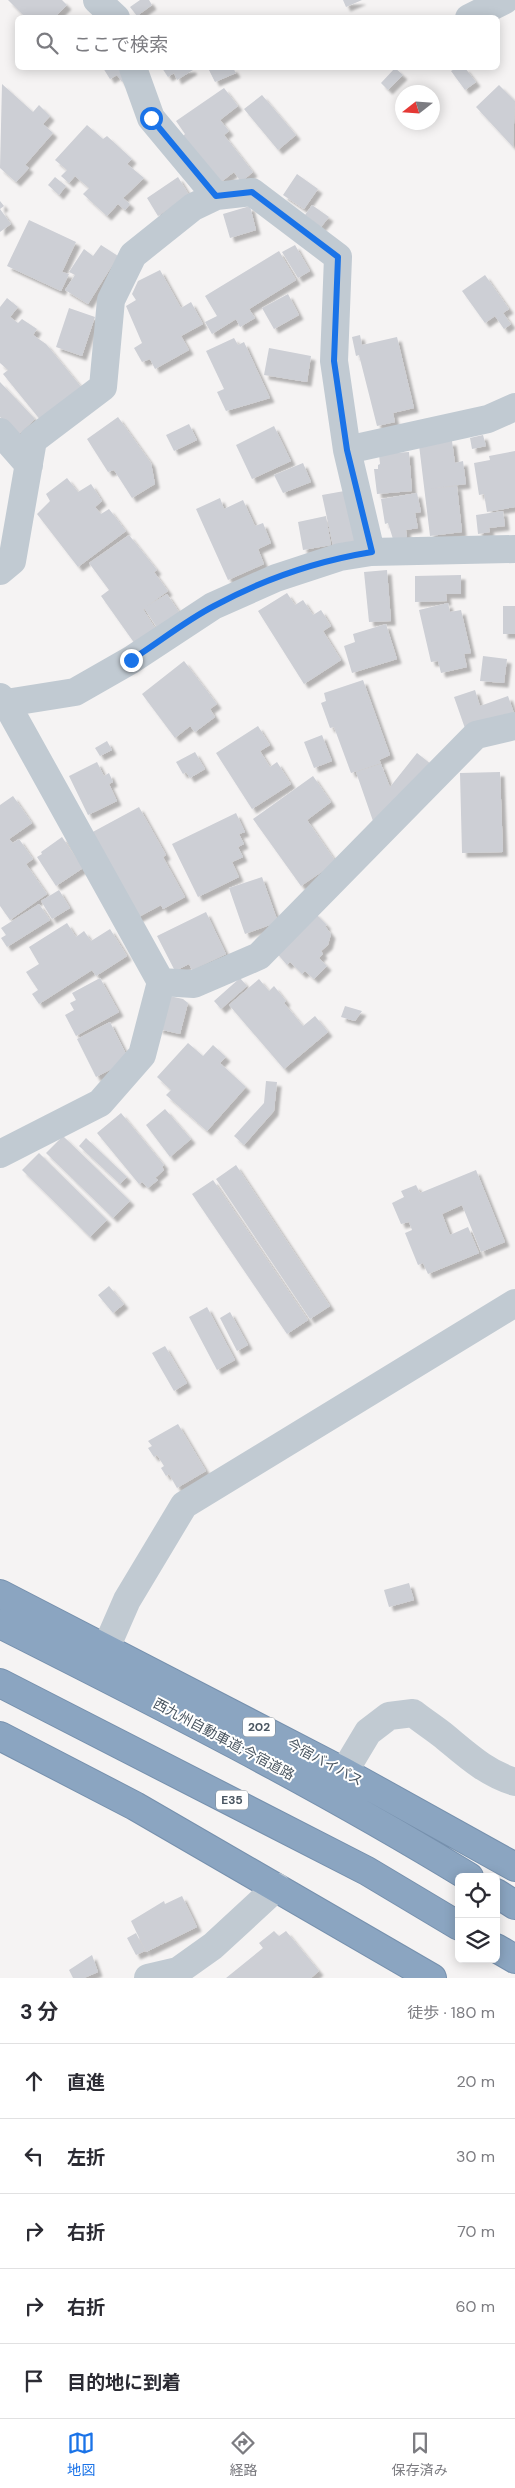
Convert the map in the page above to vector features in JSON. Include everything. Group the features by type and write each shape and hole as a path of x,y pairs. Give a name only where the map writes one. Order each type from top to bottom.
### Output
{"highway":[{"name":"今宿バイパス","path":"0,1594 344,1772 515,1867"},
{"name":"西九州自動車道;今宿道路","path":"0,1624 214,1732 389,1828 462,1873"},
{"name":"E35","path":"0,1683 359,1867 455,1924"},
{"path":"0,1736 135,1806 432,1978"},
{"path":"500,1896 515,1905"},
{"path":"500,1950 515,1959"}],"street":[{"path":"97,0 113,15"},
{"path":"475,15 505,0"},
{"path":"134,70 151,118 216,196"},
{"path":"0,571 12,562 33,440 104,387 111,300 133,255 193,207 216,196 252,192 338,257 334,361 347,450 372,552"},
{"path":"347,450 488,419 515,407"},
{"path":"0,432 29,465"},
{"path":"0,1154 100,1103 142,1055 160,982 3,700 75,692 131,660 213,606 276,578 340,557 372,552 515,549"},
{"path":"160,982 194,984 259,956 476,735 515,726"},
{"path":"106,1648 127,1600 184,1505 515,1303"},
{"path":"344,1772 368,1732 390,1716 413,1713 444,1736 475,1763 502,1778 515,1782"},
{"path":"148,1978 178,1971 206,1951 277,1887"}],"building":[{"path":"8,0 62,0 67,5 57,15 23,15"},
{"path":"140,0 149,0 152,5 138,15 130,7"},
{"path":"343,0 362,0 346,7"},
{"path":"104,70 120,70 126,80 122,82 117,75 110,79"},
{"path":"163,70 193,70 177,80 174,73 168,77"},
{"path":"209,70 234,70 236,73 215,82"},
{"path":"393,70 397,70 403,75 388,90 381,83"},
{"path":"467,70 476,82 465,90 451,71"},
{"path":"2,84 33,112 39,105 50,116 43,124 53,133 25,165 29,168 16,182 0,168"},
{"path":"499,85 515,101 513,147 476,107"},
{"path":"224,88 238,106 220,120 229,131 224,135 253,172 241,182 234,172 221,182 183,136 185,134 176,121"},
{"path":"262,95 296,135 278,150 244,109"},
{"path":"87,125 103,139 107,136 132,159 127,164 144,178 123,198 130,204 125,210 118,204 107,216 83,194 89,188 75,176 69,183 61,176 67,170 55,160"},
{"path":"297,174 318,189 304,209 283,195"},
{"path":"55,177 66,186 59,195 48,185"},
{"path":"178,177 189,195 158,216 147,198"},
{"path":"0,201 4,206 0,209"},
{"path":"312,205 329,217 321,227 305,215"},
{"path":"250,206 256,230 230,238 223,214"},
{"path":"0,209 11,224 0,232"},
{"path":"29,220 76,242 62,272 69,274 61,291 7,266"},
{"path":"101,245 118,256 88,304 65,290 75,275 69,272 84,249 93,256"},
{"path":"295,245 310,271 298,278 282,252"},
{"path":"279,251 296,280 249,309 255,318 240,327 236,319 212,334 205,322 217,316 205,296"},
{"path":"160,270 181,308 191,302 203,324 181,336 189,350 155,369 150,359 142,362 134,348 142,343 126,306 136,300 132,294 138,281"},
{"path":"485,275 509,309 503,313 511,324 504,329 495,316 485,323 462,291"},
{"path":"288,294 299,315 274,329 262,308"},
{"path":"7,298 18,307 10,317 18,323 22,319 37,329 33,335 46,344 87,394 42,422 3,374 8,370 0,363 0,307"},
{"path":"69,308 95,317 82,356 56,347"},
{"path":"360,335 362,345 397,337 414,408 393,413 395,422 377,426 359,355 356,356 352,337"},
{"path":"234,338 238,345 244,342 270,398 226,411 217,392 224,389 206,351"},
{"path":"269,348 311,356 307,382 264,375"},
{"path":"0,382 35,419 18,435 0,417"},
{"path":"118,417 151,463 155,484 132,498 114,470 108,472 87,439"},
{"path":"189,424 197,440 174,451 166,435"},
{"path":"274,426 291,461 252,479 236,445"},
{"path":"483,435 486,446 472,449 470,438"},
{"path":"452,441 455,463 463,461 466,484 428,489 457,486 462,532 430,536 419,445"},
{"path":"515,451 515,507 487,512 484,494 479,495 474,463 490,460 489,456"},
{"path":"409,452 412,491 377,494 374,469 378,469 380,464 379,454"},
{"path":"303,463 311,482 283,493 274,475"},
{"path":"67,478 78,492 91,484 102,501 95,507 101,514 109,509 126,531 78,567 37,514 50,501 46,494"},
{"path":"350,490 354,541 333,546 322,495"},
{"path":"417,493 421,512 415,513 418,528 406,530 407,537 393,539 388,523 385,524 381,499"},
{"path":"220,498 224,509 243,500 255,526 263,523 271,543 258,549 264,564 228,580 196,509"},
{"path":"503,511 505,526 489,528 490,532 478,534 476,515"},
{"path":"326,516 331,545 303,550 298,522"},
{"path":"129,535 157,570 154,572 168,591 143,609 160,636 140,651 101,596 109,590 89,563"},
{"path":"387,570 391,621 369,622 364,572"},
{"path":"461,575 461,594 446,594 447,601 415,602 415,576"},
{"path":"287,593 295,605 303,600 313,615 321,610 331,626 323,631 341,660 304,684 258,611"},
{"path":"167,594 183,618 162,635 144,608"},
{"path":"448,603 450,612 461,610 471,653 464,654 467,667 441,673 438,661 431,662 419,610"},
{"path":"503,606 515,606 515,634 503,634"},
{"path":"386,624 397,659 352,673 344,646 355,642 353,634"},
{"path":"483,656 507,659 504,683 480,681"},
{"path":"184,661 217,704 210,709 215,717 195,732 190,726 175,738 142,694"},
{"path":"363,680 390,755 379,760 381,763 351,773 334,727 330,728 321,703 326,701 324,693"},
{"path":"475,690 480,706 508,696 515,716 467,734 454,697"},
{"path":"258,726 270,745 260,751 270,767 277,762 291,784 252,809 216,753"},
{"path":"322,735 332,761 314,768 304,742"},
{"path":"107,741 112,750 100,756 95,748"},
{"path":"195,752 205,769 190,778 186,772 183,774 176,762"},
{"path":"417,753 436,768 373,821 356,772 381,764 390,787"},
{"path":"97,762 104,776 109,773 113,782 109,784 117,801 88,815 69,776"},
{"path":"500,772 503,852 462,853 460,773"},
{"path":"313,776 331,802 307,820 336,862 301,886 253,819"},
{"path":"13,796 32,823 9,839 13,843 19,839 33,859 26,864 47,894 10,920 0,906 0,805"},
{"path":"139,807 166,855 163,857 185,897 163,909 161,905 135,919 89,834"},
{"path":"236,813 245,832 239,834 244,844 238,847 243,857 232,862 239,877 198,897 172,844"},
{"path":"62,837 83,868 56,886 37,857"},
{"path":"262,877 278,922 245,934 229,888"},
{"path":"59,890 70,908 52,919 41,901"},
{"path":"39,904 50,920 7,947 1,938 6,935 1,928"},
{"path":"206,912 226,954 192,970 189,964 175,971 157,936"},
{"path":"314,912 327,925 325,926 331,934 328,945 321,951 323,954 319,958 327,966 314,979 305,971 302,974 290,962 287,965 275,951"},
{"path":"67,923 76,937 84,931 91,941 110,929 127,956 96,976 92,970 39,1004 32,994 38,990 26,972 39,964 29,947"},
{"path":"100,978 119,1012 76,1036 65,1015 74,1010 70,1003 76,1000 72,993"},
{"path":"240,978 247,986 221,1009 214,1001"},
{"path":"259,979 269,991 274,986 286,1001 284,1003 303,1026 315,1016 328,1032 284,1069 229,1005"},
{"path":"165,995 183,999 188,1003 180,1034 158,1029"},
{"path":"345,1006 362,1011 355,1021 341,1017"},
{"path":"110,1022 129,1060 96,1077 77,1039"},
{"path":"188,1043 203,1056 213,1045 226,1057 220,1063 246,1087 207,1131 166,1095 171,1090 157,1077"},
{"path":"266,1081 277,1082 274,1111 244,1145 234,1136 264,1103"},
{"path":"165,1109 191,1139 170,1157 146,1125"},
{"path":"121,1113 164,1165 162,1167 164,1170 155,1178 158,1180 148,1188 142,1182 139,1184 97,1133"},
{"path":"63,1136 130,1201 113,1218 46,1153"},
{"path":"86,1138 127,1177 120,1184 79,1146"},
{"path":"39,1153 107,1220 90,1237 22,1170"},
{"path":"236,1165 330,1306 310,1319 216,1179"},
{"path":"476,1170 505,1242 481,1252 462,1205 442,1214 450,1235 468,1227 479,1253 428,1274 423,1263 418,1265 405,1233 412,1230 409,1222 401,1224 392,1203 404,1197 401,1191 416,1185 420,1193"},
{"path":"213,1180 308,1320 287,1334 192,1194"},
{"path":"109,1286 124,1304 113,1313 98,1295"},
{"path":"207,1307 235,1360 217,1370 189,1317"},
{"path":"230,1312 248,1345 237,1351 220,1318"},
{"path":"165,1346 187,1383 174,1391 152,1353"},
{"path":"178,1424 206,1471 177,1488 169,1474 166,1476 161,1468 164,1466 157,1455 154,1457 148,1448 152,1446 148,1441"},
{"path":"409,1583 414,1600 389,1607 384,1590"},
{"path":"182,1896 197,1927 146,1952 131,1921 164,1901 165,1904"},
{"path":"274,1931 279,1936 286,1931 319,1971 311,1978 226,1978 263,1948 259,1943"},
{"path":"136,1933 145,1951 136,1955 127,1938"},
{"path":"92,1955 98,1972 84,1978 73,1978 69,1970"}],"route":[{"path":"131,660 213,606 276,578 340,557 372,552 347,450 334,361 338,257 252,192 216,196 151,118"}]}
